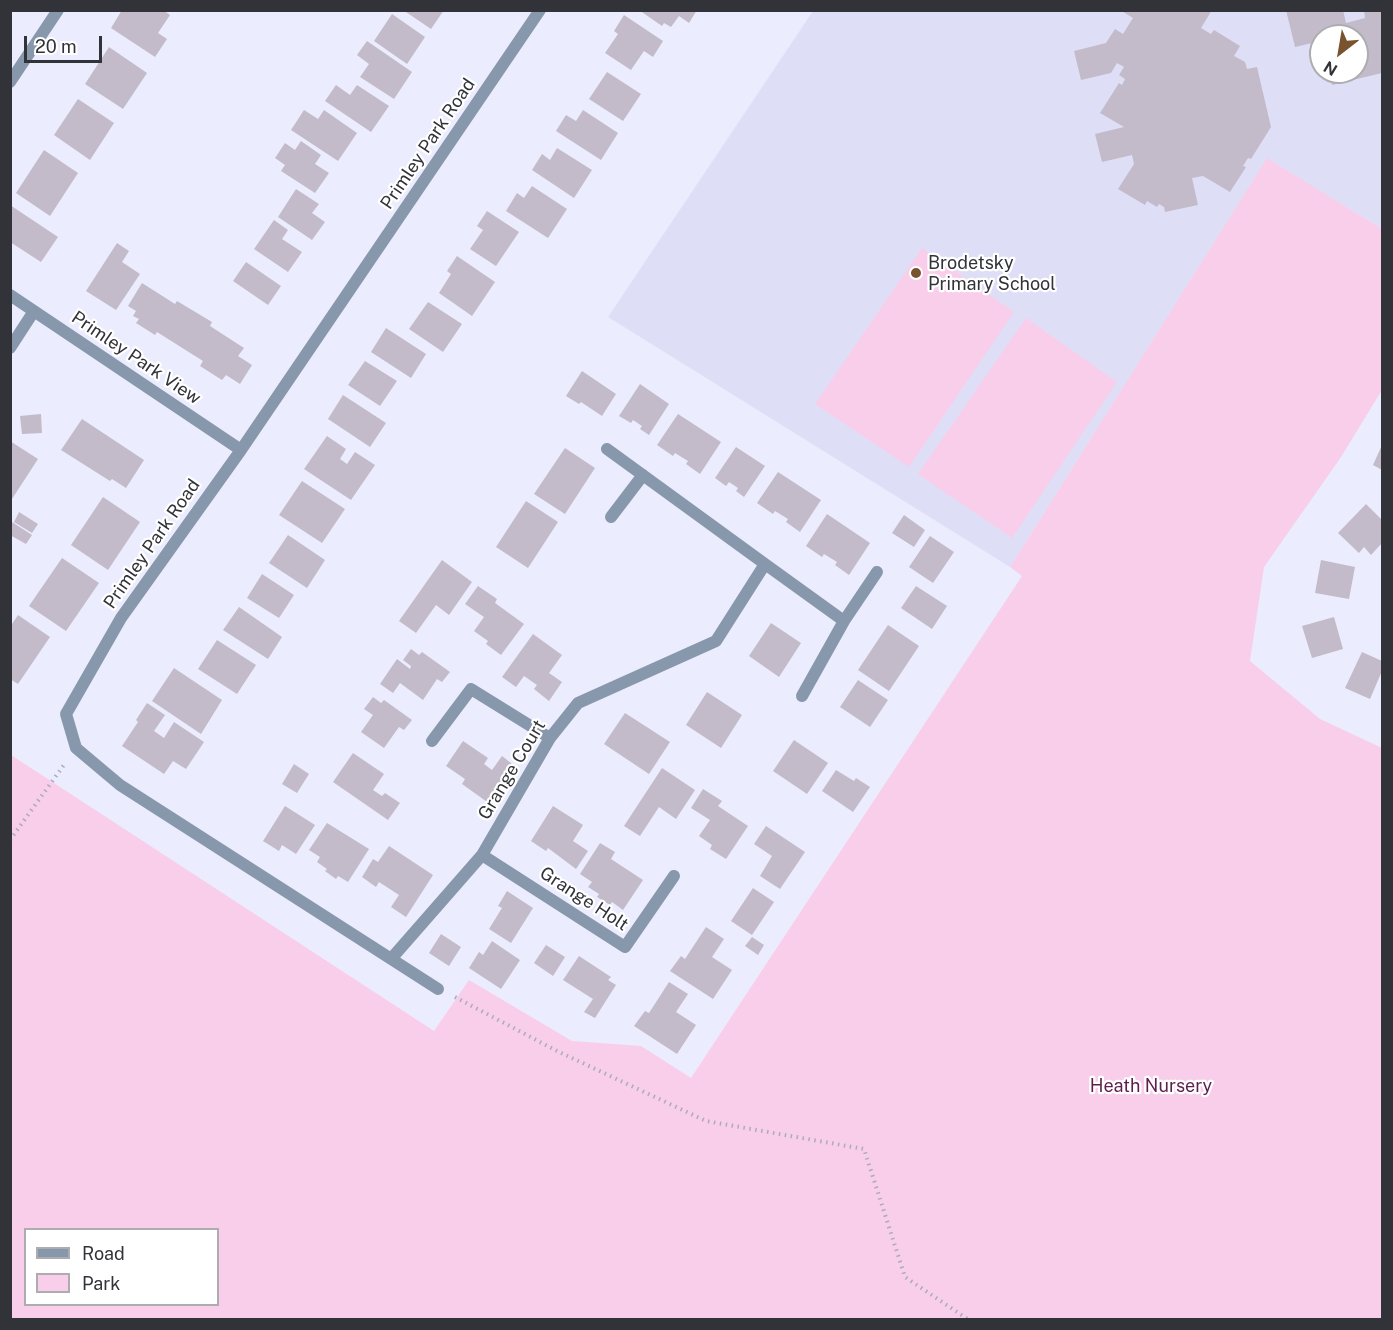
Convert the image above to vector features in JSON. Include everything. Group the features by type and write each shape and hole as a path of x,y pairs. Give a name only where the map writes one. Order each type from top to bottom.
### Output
{"street":[{"path":"10,82 58,10"},
{"name":"Primley Park Road","path":"76,748 66,714 122,618 241,450 540,10"},
{"name":"Primley Park View","path":"10,295 241,450"},
{"path":"10,348 34,311"},
{"path":"607,449 843,621"},
{"path":"611,517 643,475"},
{"name":"Grange Court","path":"391,959 483,855 550,738 578,703 716,640 765,564"},
{"path":"802,696 843,621 877,572"},
{"path":"432,741 471,689 550,738"},
{"path":"76,748 120,785 438,989"},
{"name":"Grange Holt","path":"483,855 625,947 674,876"}],"path":[{"path":"10,840 76,748"},
{"path":"438,989 557,1051 706,1121 864,1149 905,1277 969,1320"}],"shaded area":[{"name":"Brodetsky Primary School","path":"813,11 1382,11 1382,229 1267,159 1010,567 608,317"}],"green space":[{"name":"Heath Nursery","path":"1267,158 1382,229 1382,390 1341,457 1264,567 1250,661 1320,719 1382,748 1382,1319 11,1319 11,755 434,1031 469,980 572,1041 641,1046 691,1078 1022,576 1010,567"},
{"path":"922,248 1014,312 909,467 815,404"},
{"path":"1026,318 1117,382 1012,538 918,474"}],"building":[{"path":"122,10 163,10 170,15 158,33 167,39 155,57 111,28"},
{"path":"403,10 444,10 431,29"},
{"path":"639,10 697,10 689,23 679,16 671,27 664,23 662,26"},
{"path":"1120,10 1212,10 1201,28 1211,34 1214,30 1240,46 1234,56 1245,62 1247,69 1257,67 1271,127 1251,159 1248,158 1243,166 1246,167 1230,192 1203,176 1192,178 1198,205 1165,212 1164,207 1159,204 1157,207 1147,201 1145,205 1118,189 1134,164 1132,155 1102,162 1095,134 1124,127 1100,113 1119,83 1122,85 1125,79 1119,75 1124,67 1117,63 1111,73 1081,80 1074,51 1106,43 1115,29 1123,34 1133,18"},
{"path":"1286,10 1343,10 1346,23 1365,18 1364,10 1382,10 1382,73 1369,76 1369,24 1309,24 1309,44 1295,47"},
{"path":"392,14 425,37 407,64 374,41"},
{"path":"624,15 663,41 653,57 644,51 631,70 605,53 618,34 614,31"},
{"path":"367,41 412,72 394,99 360,77 369,64 357,55"},
{"path":"109,47 147,73 123,109 85,84"},
{"path":"607,72 641,94 623,121 589,99"},
{"path":"336,85 350,95 357,85 389,106 371,132 325,101"},
{"path":"78,99 114,123 90,160 54,135"},
{"path":"304,110 318,119 324,110 357,133 338,161 291,130"},
{"path":"583,110 618,133 601,160 556,131 566,115 576,121"},
{"path":"301,141 321,155 315,164 329,173 315,193 281,171 285,165 275,158 285,143 295,150"},
{"path":"557,148 592,170 574,198 532,170 542,154 550,160"},
{"path":"44,150 78,173 50,216 16,193"},
{"path":"532,186 567,209 548,238 506,211 517,193 524,198"},
{"path":"296,189 319,204 312,213 325,222 312,240 278,217"},
{"path":"10,205 58,237 41,262 10,242"},
{"path":"487,211 519,232 496,266 470,249 483,230 477,226"},
{"path":"274,220 288,230 282,239 302,252 288,272 254,249"},
{"path":"117,243 129,251 122,262 140,274 116,310 86,291"},
{"path":"457,256 495,282 472,316 439,293 451,274 447,271"},
{"path":"246,262 281,286 268,305 233,281"},
{"path":"142,283 175,304 177,301 212,322 210,326 244,348 238,356 252,365 240,384 226,375 222,380 200,366 203,361 157,332 155,335 136,323 139,319 133,316 136,311 128,306"},
{"path":"428,302 462,324 443,352 409,329"},
{"path":"386,328 426,354 411,378 371,352"},
{"path":"365,361 397,381 380,406 348,385"},
{"path":"582,371 616,394 602,416 581,402 579,404 566,396"},
{"path":"640,384 669,404 649,435 633,420 631,423 619,416"},
{"path":"343,395 386,423 370,447 328,419"},
{"path":"41,414 42,433 22,434 20,416"},
{"path":"678,414 721,442 700,474 686,464 688,461 675,453 673,456 657,445"},
{"path":"82,419 144,460 126,488 112,479 110,481 61,450"},
{"path":"327,436 346,449 340,459 347,464 355,452 375,465 351,500 304,469"},
{"path":"10,441 38,459 10,502"},
{"path":"1382,445 1382,470 1373,465"},
{"path":"736,447 765,466 744,497 736,491 738,488 729,482 726,486 715,478"},
{"path":"565,448 595,468 565,514 534,494"},
{"path":"778,472 821,500 800,532 786,522 788,519 775,511 773,514 757,503"},
{"path":"302,481 345,509 322,543 279,515"},
{"path":"103,497 140,522 108,570 71,545"},
{"path":"526,501 558,522 528,568 496,547"},
{"path":"1366,504 1382,520 1382,543 1371,555 1364,547 1359,553 1338,533"},
{"path":"19,512 38,524 32,533 14,522"},
{"path":"827,514 870,543 849,575 835,565 837,562 824,554 822,557 806,546"},
{"path":"904,515 925,530 914,547 892,533"},
{"path":"12,522 32,535 26,544 10,535"},
{"path":"288,535 325,560 307,588 269,563"},
{"path":"930,536 954,552 933,583 909,567"},
{"path":"62,558 99,583 66,631 29,606"},
{"path":"442,560 472,582 449,615 436,605 416,633 399,621"},
{"path":"1321,560 1355,567 1349,599 1315,593"},
{"path":"262,574 294,595 279,618 247,598"},
{"path":"478,586 497,599 495,603 524,624 501,655 486,644 488,641 474,631 484,617 465,604"},
{"path":"916,586 947,606 932,629 901,608"},
{"path":"239,607 282,637 268,659 223,630"},
{"path":"18,615 50,637 18,684 10,679 10,627"},
{"path":"1334,617 1343,649 1312,658 1302,626"},
{"path":"771,623 801,643 779,677 749,656"},
{"path":"888,625 919,646 889,691 858,670"},
{"path":"533,634 562,655 549,673 562,682 549,701 534,689 537,685 524,676 516,687 502,677"},
{"path":"217,640 256,665 237,694 198,669"},
{"path":"411,649 419,655 422,652 450,672 442,682 437,679 423,700 400,683 393,693 380,684 397,659 410,669 411,666 403,660"},
{"path":"1362,652 1382,661 1382,671 1370,699 1345,688"},
{"path":"174,668 222,700 201,734 152,701"},
{"path":"858,680 888,700 870,727 840,707"},
{"path":"707,692 742,715 721,748 686,725"},
{"path":"373,697 381,703 384,700 412,720 404,730 399,727 384,748 361,732 373,715 364,709"},
{"path":"147,703 165,715 154,731 164,738 174,722 204,742 186,769 173,761 164,774 122,746"},
{"path":"625,713 670,742 649,774 604,744"},
{"path":"794,740 828,763 807,794 773,771"},
{"path":"463,741 488,758 484,764 492,770 502,756 516,767 490,804 462,784 465,779 446,766"},
{"path":"353,753 384,774 373,790 382,796 385,793 400,803 388,820 333,782"},
{"path":"294,764 309,774 297,793 282,784"},
{"path":"662,768 695,790 676,819 659,807 640,836 624,826"},
{"path":"836,770 870,787 853,812 822,791"},
{"path":"703,789 722,801 718,806 748,826 726,859 710,849 712,845 699,836 710,820 691,808"},
{"path":"285,806 315,825 296,854 282,845 279,851 263,841"},
{"path":"553,806 583,825 573,841 588,851 576,869 548,848 546,851 531,841"},
{"path":"327,823 369,849 348,882 338,876 336,879 325,871 327,869 317,862 320,857 309,850"},
{"path":"766,826 805,852 780,889 760,876 772,856 754,844"},
{"path":"600,843 615,852 611,859 643,880 623,910 612,902 610,905 597,897 599,894 588,887 592,882 580,874"},
{"path":"389,846 433,875 406,917 391,907 399,895 379,882 376,887 362,877 373,859 378,862"},
{"path":"753,888 774,902 752,935 731,921"},
{"path":"507,891 533,908 511,943 489,929 502,908 498,906"},
{"path":"706,927 724,939 712,957 732,970 713,999 670,971 681,956 685,959"},
{"path":"441,934 461,947 449,966 429,953"},
{"path":"752,937 764,945 758,955 745,946"},
{"path":"492,941 520,960 501,989 469,968 479,952 483,955"},
{"path":"546,945 565,957 553,976 534,963"},
{"path":"579,956 611,977 608,980 616,985 595,1018 584,1012 593,999 563,980"},
{"path":"669,982 688,994 676,1012 696,1025 677,1054 634,1026 645,1011 649,1013"}],"place":[{"name":"Brodetsky Primary School","path":"916,273"}]}
